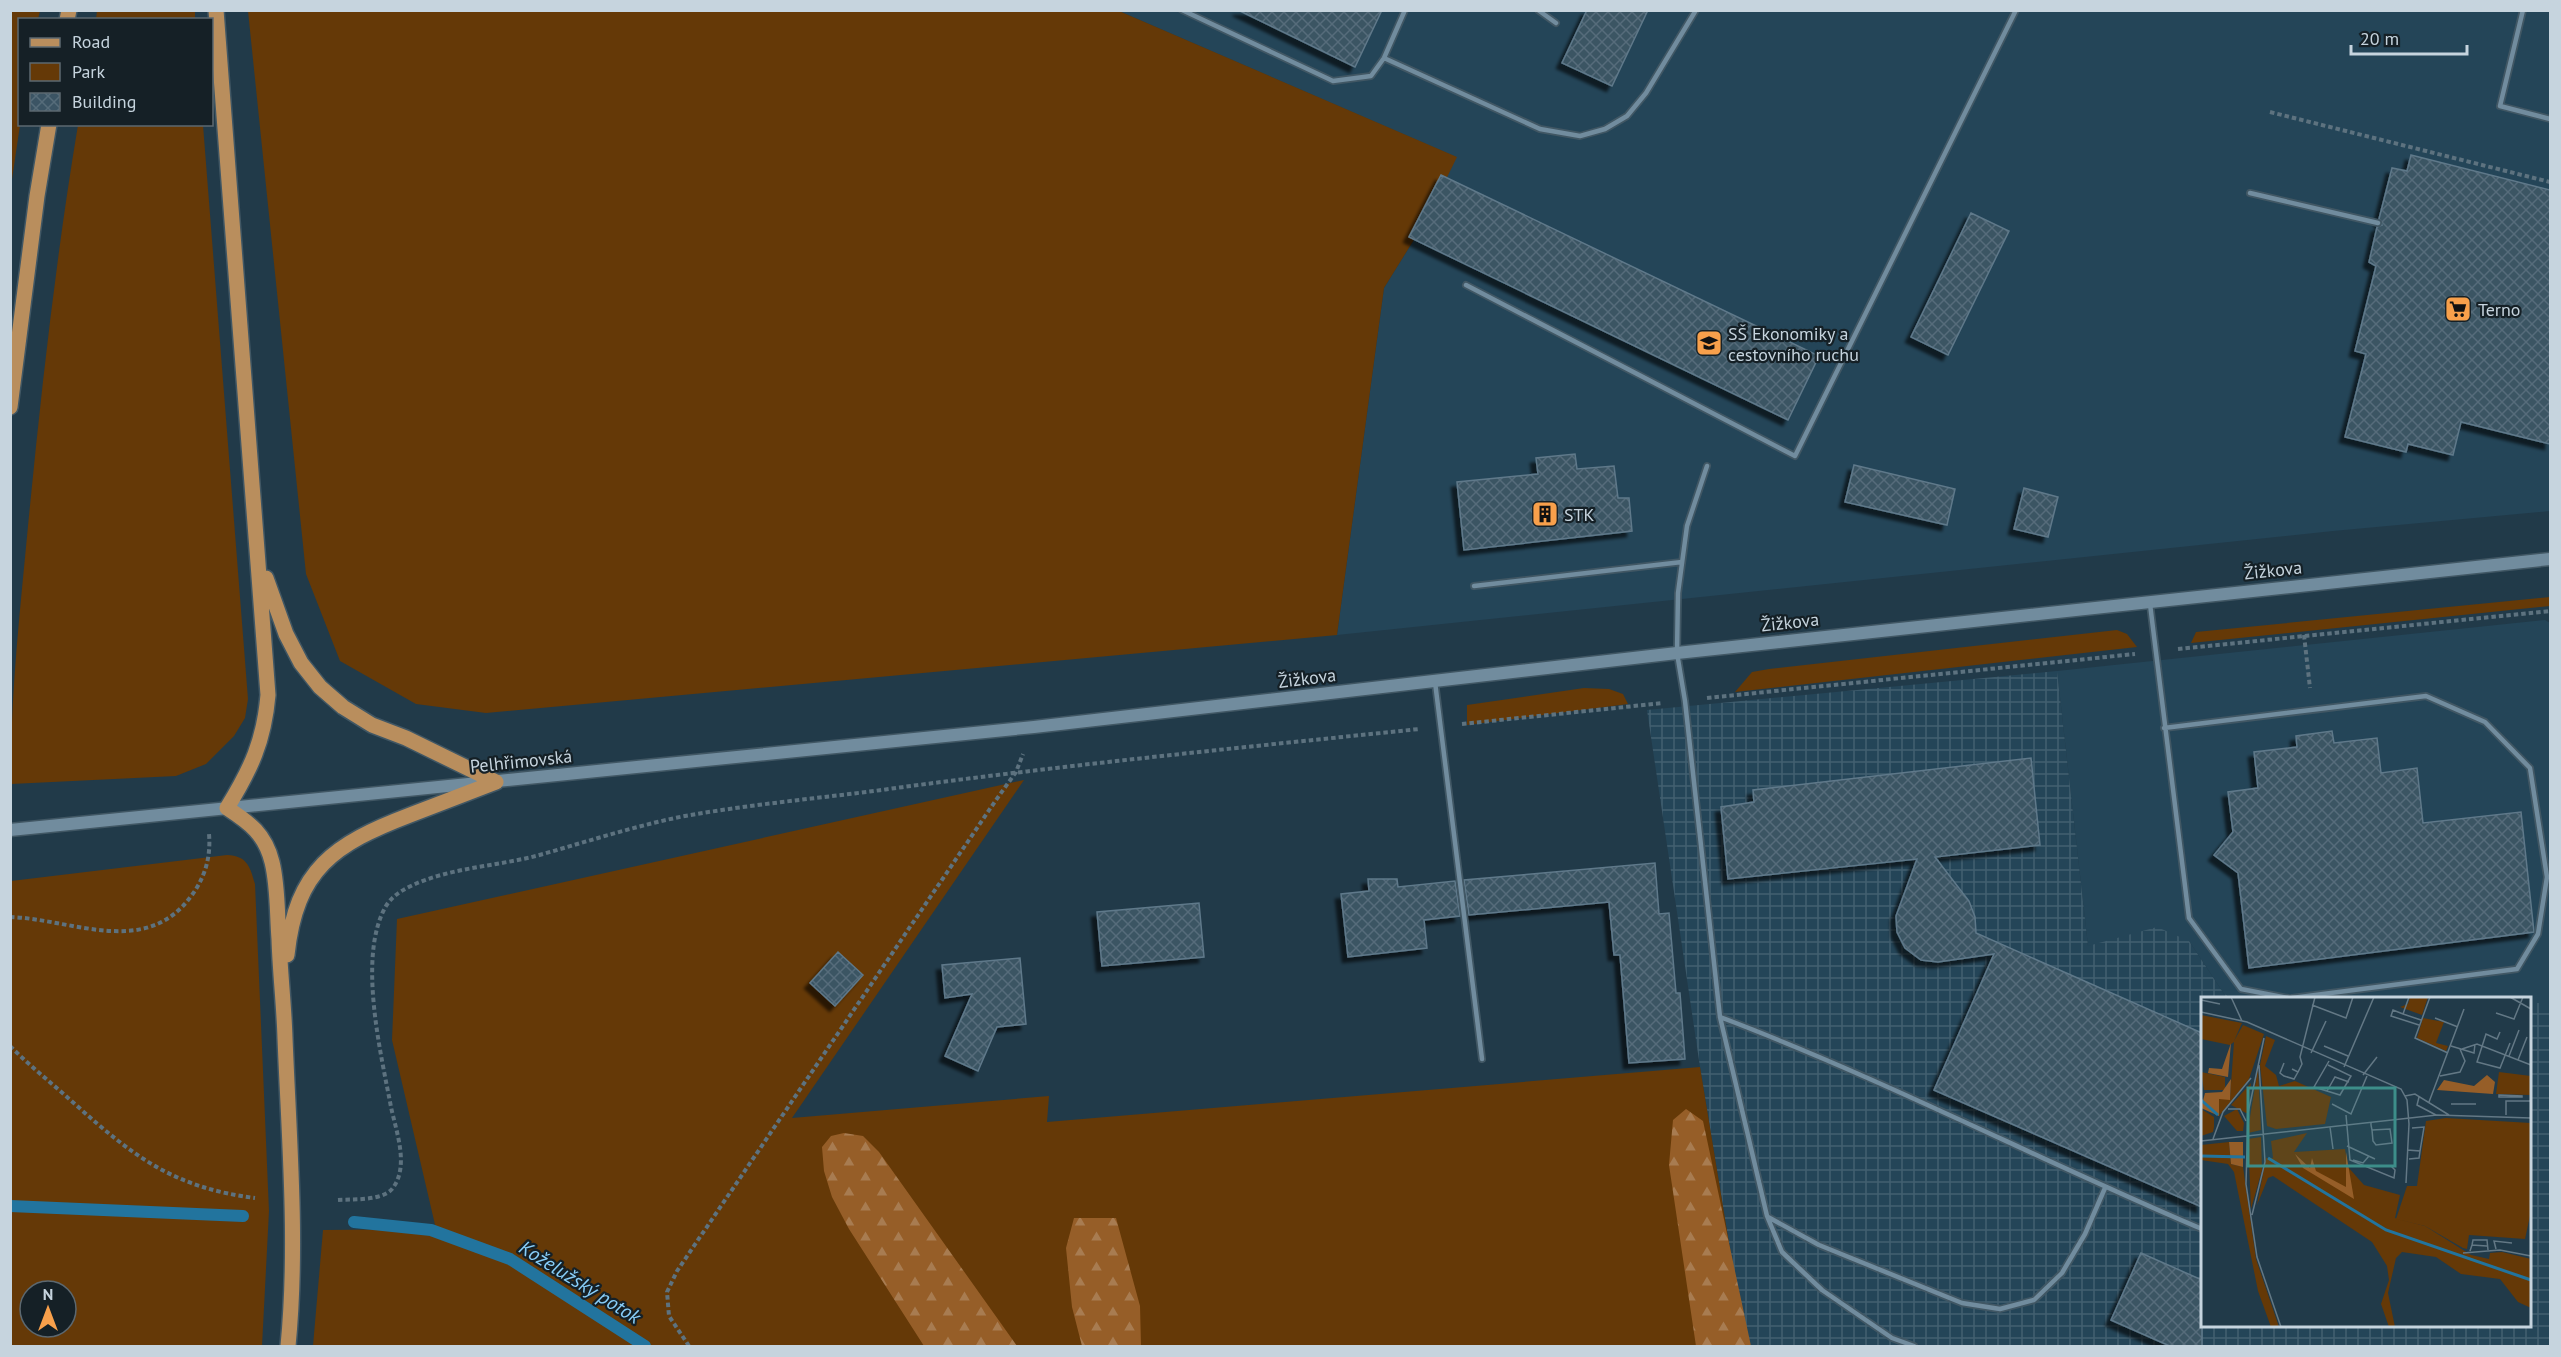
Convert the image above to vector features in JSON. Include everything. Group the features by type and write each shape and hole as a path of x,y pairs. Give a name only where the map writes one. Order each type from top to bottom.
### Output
{"main road":[{"path":"216,10 268,695 266,724 258,750 247,776 227,808 252,824 264,841 272,861 283,990 292,1204 288,1347"},
{"path":"10,407 50,126"},
{"path":"258,558 286,634 302,663 320,687 343,707 372,725 406,738 496,782"},
{"name":"Žižkova","path":"1034,727 1677,653 2550,559"},
{"name":"Pelhřimovská","path":"10,830 1034,727"},
{"path":"283,990 294,914 309,880 321,864 350,841 373,829 496,782"}],"lane":[{"path":"1182,10 1333,81 1371,76 1384,58 1405,10"},
{"path":"1538,10 1556,23"},
{"path":"1384,58 1540,129 1580,136 1605,129 1627,116 1646,93 1696,10"},
{"path":"1466,285 1795,456 2016,10"},
{"path":"2523,10 2500,106 2550,119"},
{"path":"2250,193 2378,223"},
{"path":"1707,466 1687,526 1678,593 1677,653 1685,701 1720,1017 1767,1216 1782,1252 1822,1290 1892,1338 1914,1347"},
{"path":"1474,586 1682,562"},
{"path":"2150,601 2154,652 2189,918 2241,989 2280,997"},
{"path":"1435,682 1482,1059"},
{"path":"2164,728 2426,696 2485,722 2529,768 2547,877 2538,934 2517,969 2305,997"},
{"path":"1720,1017 1804,1049 2105,1188 2201,1229"},
{"path":"1767,1216 1819,1245 1962,1303 2000,1308 2034,1300 2062,1273 2085,1234 2105,1188"}],"path":[{"path":"2270,112 2550,182"},
{"path":"338,1200 386,1194 393,1188 400,1173 399,1150 378,1040 373,977 374,950 386,905 396,894 435,877 534,856 612,832 688,816 1016,772 2304,635 2550,611"},
{"path":"2304,635 2312,710"},
{"path":"689,1347 669,1316 667,1292 677,1271 1016,772"},
{"path":"10,917 107,932 133,931 156,926 180,910 191,896 200,883 210,848"},
{"path":"10,1046 120,1144 144,1161 163,1172 220,1193 255,1198"}],"shaded area":[{"path":"1119,11 2550,11 2550,511 2333,531 1337,635 1384,288 1425,222 1456,157"},
{"path":"2545,620 2550,623 2550,1003 2531,1003 2531,997 2232,997 2224,994 2189,941 2088,946 2057,671"},
{"path":"2057,671 2088,946 2157,927 2189,941 2224,994 2232,997 2201,997 2201,1327 2531,1327 2531,1003 2550,1003 2550,1346 1746,1346 1700,1067 1647,710"}],"green space":[{"path":"11,10 40,11 38,18 18,18 18,126 20,126 11,186"},
{"path":"97,11 195,11 195,18 96,18"},
{"path":"248,11 1119,11 1457,157 1425,222 1384,288 1337,635 486,713 416,704 340,661 306,574"},
{"path":"78,126 203,126 248,699 245,718 234,736 206,764 176,776 11,784 16,655 33,476"},
{"path":"2550,597 2550,606 2191,643 2196,632"},
{"path":"2117,630 2127,634 2137,647 1735,692 1752,672 1769,669"},
{"path":"1584,688 1609,689 1623,694 1628,704 1467,725 1467,705"},
{"path":"1024,780 792,1118 1049,1096 1047,1122 1700,1067 1746,1346 313,1346 323,1230 436,1229 392,1040 397,919"},
{"path":"227,855 239,857 247,863 255,884 269,1211 262,1346 11,1346 11,881"},
{"path":"1686,1109 1703,1121 1751,1346 1696,1346 1669,1165 1673,1120"},
{"path":"844,1133 863,1136 879,1152 1017,1346 924,1346 849,1229 832,1197 824,1171 822,1147 831,1136"},
{"path":"1074,1218 1116,1218 1140,1306 1141,1346 1082,1346 1072,1307 1066,1248"}],"building":[{"path":"1238,10 1382,10 1355,67"},
{"path":"1587,10 1648,10 1612,86 1562,63"},
{"name":"Terno","path":"2411,155 2550,190 2550,444 2461,422 2453,455 2408,444 2406,452 2345,437 2366,354 2355,351 2376,266 2369,262 2377,227 2382,225 2379,219 2392,168 2407,171"},
{"path":"1441,175 1819,356 1788,420 1409,237"},
{"path":"1971,213 2009,231 1948,355 1911,337"},
{"name":"STK","path":"1575,454 1577,469 1614,466 1618,498 1629,498 1632,531 1464,550 1457,482 1538,474 1536,458"},
{"path":"1854,465 1955,489 1947,525 1845,502"},
{"path":"2024,488 2058,497 2048,537 2014,529"},
{"path":"2332,731 2334,743 2377,738 2381,773 2417,768 2423,823 2521,812 2534,932 2249,968 2238,873 2214,855 2233,832 2228,792 2258,788 2254,752 2297,747 2296,736"},
{"path":"2031,758 2040,845 1935,857 1969,901 1975,917 1976,933 2201,1033 2201,1207 1934,1090 1994,954 1938,962 1921,960 1905,948 1897,932 1896,916 1917,859 1728,879 1721,807 1754,802 1753,790"},
{"path":"1655,863 1659,914 1669,913 1676,993 1680,993 1685,1059 1629,1063 1620,955 1614,955 1609,902 1469,915 1464,880"},
{"path":"1368,879 1397,879 1398,887 1455,881 1460,916 1424,920 1427,948 1348,957 1341,894 1369,891"},
{"path":"1199,903 1204,957 1102,966 1097,912"},
{"path":"838,952 863,975 835,1006 810,983"},
{"path":"1020,958 1026,1024 997,1027 978,1071 945,1056 972,994 945,998 942,965"},
{"path":"2141,1253 2201,1280 2202,1347 2172,1347 2111,1320"}],"waterway":[{"name":"Koželužský potok","path":"10,1206 243,1216"},
{"name":"Koželužský potok","path":"354,1222 431,1230 510,1259 645,1346"}],"place":[{"name":"Terno","path":"2458,309"},
{"name":"SŠ Ekonomiky a cestovního ruchu","path":"1709,343"},
{"name":"STK","path":"1545,514"}]}
